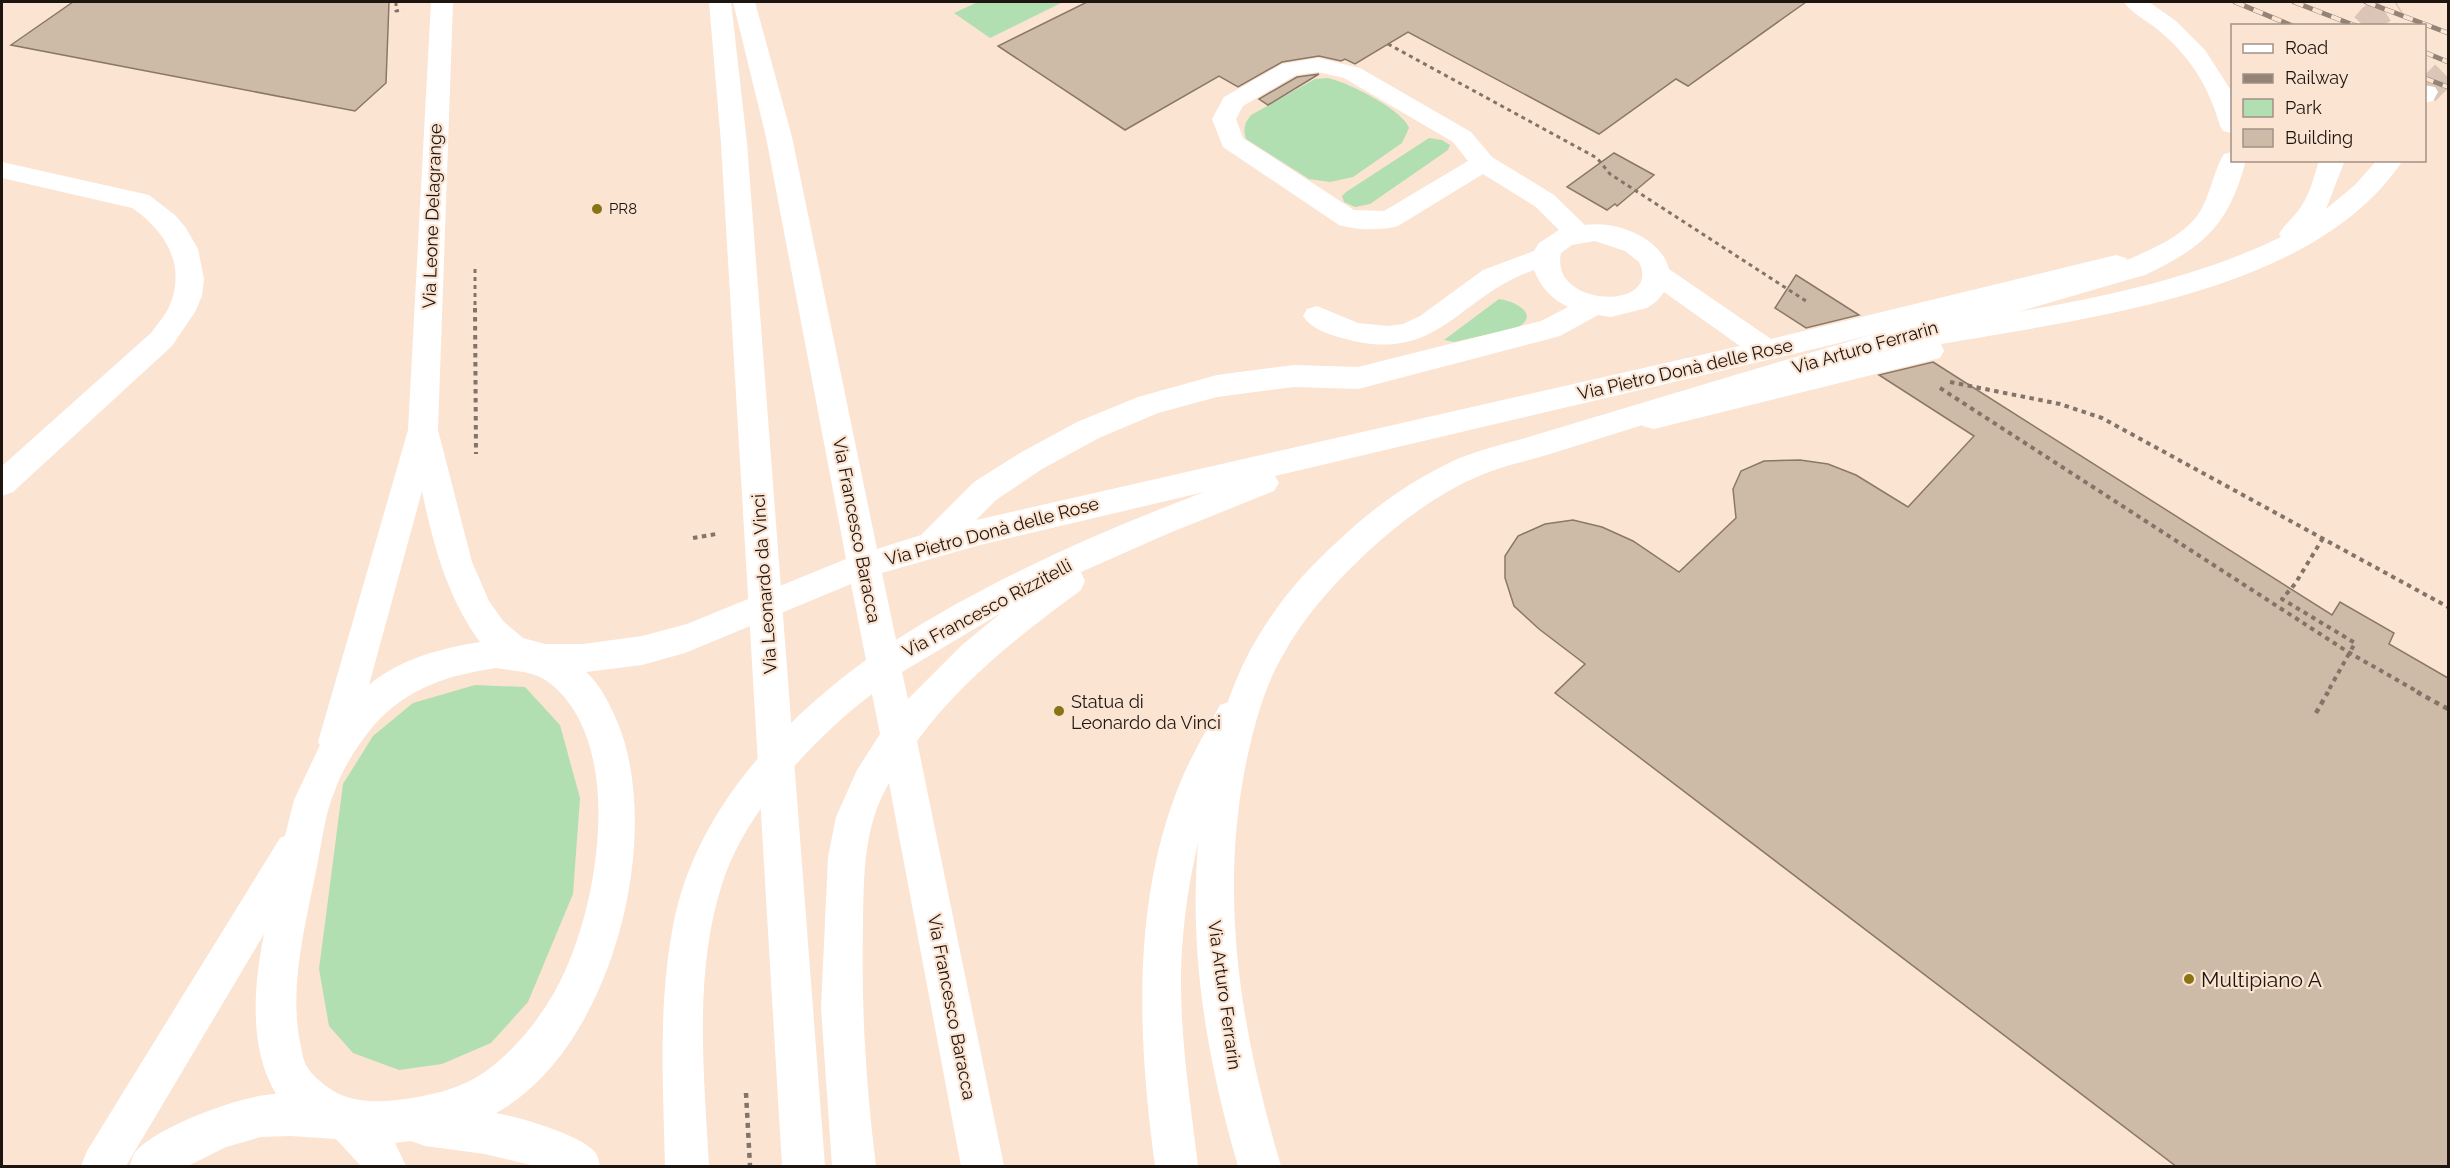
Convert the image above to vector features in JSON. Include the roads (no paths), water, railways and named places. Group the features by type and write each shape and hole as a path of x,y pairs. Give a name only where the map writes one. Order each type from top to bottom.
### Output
{"street":[{"name":"Via Leone Delagrange","path":"332,758 352,677 423,430 442,2"},
{"name":"Via Leonardo da Vinci","path":"720,2 734,155 804,1167"},
{"name":"Via Francesco Baracca","path":"744,2 779,137 983,1167"},
{"path":"2135,2 2179,36 2201,61 2220,90 2231,123"},
{"path":"1483,163 1389,220 1348,219 1232,142 1224,119 1233,102 1290,69 1318,66 1352,73 1462,137 1483,163 1545,201 1577,233"},
{"path":"2213,213 2227,182 2232,162"},
{"path":"2243,265 2281,244 2305,222 2319,201 2331,162"},
{"path":"2130,300 2243,265 2292,243 2343,211 2364,193 2389,162"},
{"path":"2,170 140,201 157,212 176,231 185,248 189,267 188,290 182,311 162,339 2,484"},
{"name":"Via Pietro Donà delle Rose","path":"531,658 591,657 653,648 698,634 826,579 932,545 1144,492 1461,422 2108,267 2165,246 2213,213"},
{"name":"Via Arturo Ferrarin","path":"1262,1167 1245,1119 1227,1039 1215,946 1214,872 1222,797 1240,719 1269,648 1302,598 1342,556 1370,532 1440,482 1503,456 1848,351 2135,268 2178,246 2195,233 2213,213"},
{"path":"1577,233 1613,235 1630,241 1644,251 1653,262 1657,274 1654,286 1646,297 1614,307 1576,300 1561,292 1550,281 1544,269 1545,257 1551,246 1562,238 1577,233"},
{"path":"1317,316 1332,326 1364,334 1395,335 1428,324 1494,277 1545,257"},
{"path":"1657,274 1767,350"},
{"name":"Via Pietro Donà delle Rose","path":"1461,422 2130,300"},
{"name":"Via Arturo Ferrarin","path":"1503,456 2130,300"},
{"path":"932,545 985,491 1031,460 1088,430 1149,405 1217,386 1294,376 1358,378 1550,329 1595,305"},
{"name":"Via Francesco Rizzitelli","path":"687,1167 686,1002 694,920 700,894 710,865 730,824 789,745 822,713 892,659 940,629 1013,590 1181,514 1269,481 1461,422"},
{"name":"Via Leone Delagrange","path":"423,430 462,580 473,604 492,632 510,648 531,658"},
{"path":"854,1167 841,1007 844,875 855,818 876,773 914,715 956,671 1034,605 1099,560 1181,514"},
{"path":"1176,1167 1165,1063 1161,983 1167,913 1180,841 1198,784 1269,648"},
{"path":"385,1167 375,1149 347,1119 311,1100 287,1074 276,1029 280,949 315,794 332,758 352,727 373,702 398,683 425,669 460,658 496,654 531,658 560,670 584,693 600,721 609,750 614,777 616,833 609,893 595,944 567,1008 549,1037 516,1074 484,1097 447,1113 396,1122"},
{"path":"102,1167 306,828"},
{"path":"152,1167 167,1154 206,1133 259,1116 296,1114 476,1130 524,1140 547,1148 579,1167"}],"tunnel":[{"path":"2366,24 2372,17 2396,2"},
{"path":"2426,92 2448,70"}],"railway":[{"path":"2235,2 2288,24"},
{"path":"2294,2 2351,24"},
{"path":"2366,2 2424,24"},
{"path":"2426,25 2448,33"},
{"path":"2426,53 2448,62"},
{"path":"2426,79 2448,87"}],"place":[{"name":"PR8","path":"597,209"},
{"name":"Statua di Leonardo da Vinci","path":"1059,711"},
{"name":"Multipiano A","path":"2189,979"}]}
